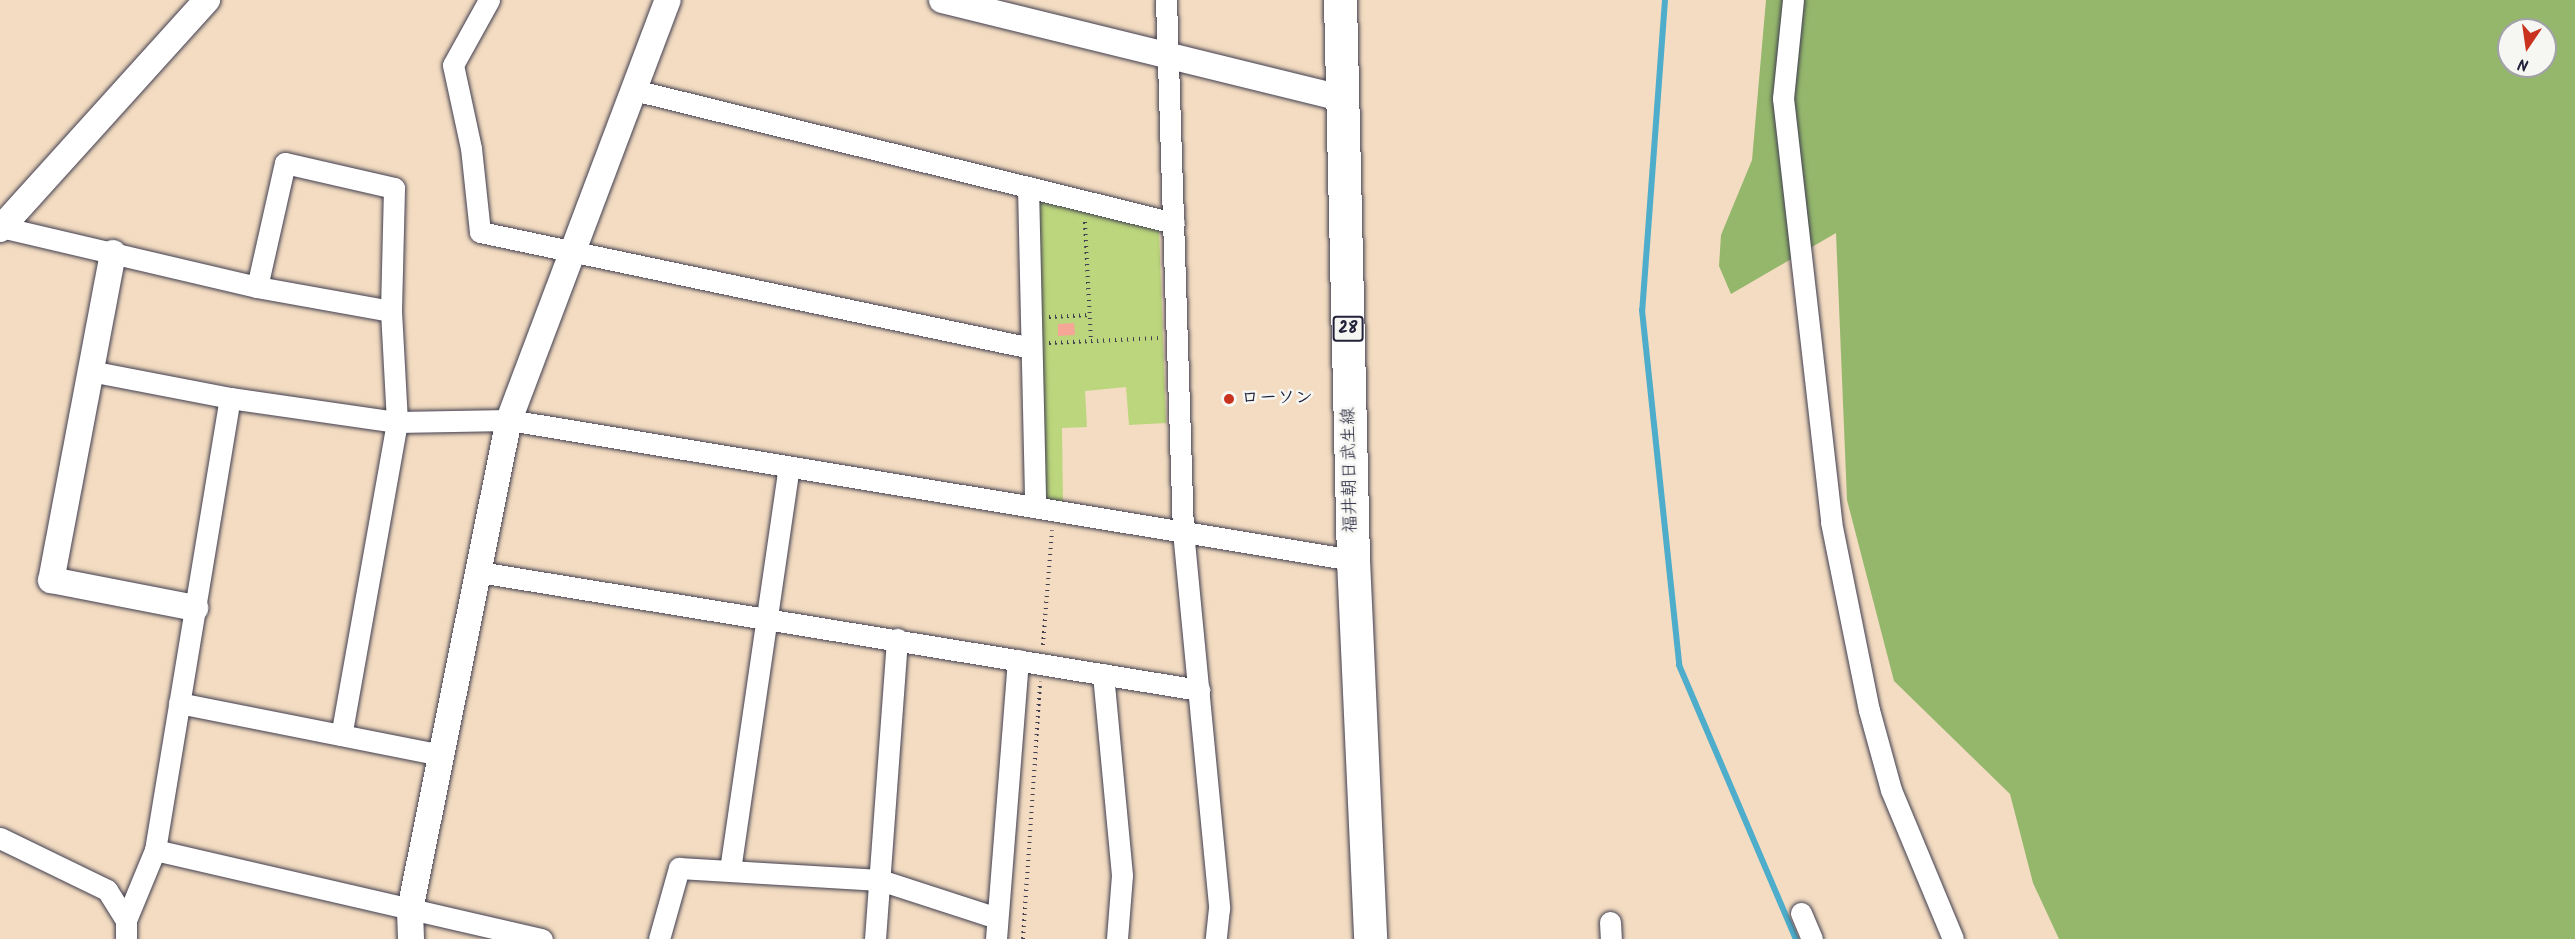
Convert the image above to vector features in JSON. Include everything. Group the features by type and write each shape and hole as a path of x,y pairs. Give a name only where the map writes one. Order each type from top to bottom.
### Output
{"main road":[{"name":"福井朝日武生線","path":"1340,0 1353,560 1370,939"}],"street":[{"path":"207,0 1,228 257,287 391,312"},
{"path":"489,0 453,65 471,148 480,232 573,254 1040,345"},
{"path":"411,939 410,910 509,420 668,0"},
{"path":"942,0 1344,99"},
{"path":"1166,0 1183,531 1219,908 1216,939"},
{"path":"1793,0 1783,98 1785,133 1831,522 1869,710 1891,790 1953,939"},
{"path":"634,90 1174,223"},
{"path":"257,287 285,163 394,189 391,312 397,422 341,735"},
{"path":"1028,187 1031,317 1040,345 1044,508"},
{"path":"113,253 51,580 195,608"},
{"path":"90,371 230,398 397,422 509,420 1353,560"},
{"path":"126,930 155,850 230,398"},
{"path":"730,870 769,618 789,467"},
{"path":"479,572 1198,690"},
{"path":"875,939 897,639"},
{"path":"659,939 679,868 880,880 997,929 1017,660"},
{"path":"1103,674 1122,875 1118,939"},
{"path":"179,703 442,755"},
{"path":"0,838 107,890 126,930"},
{"path":"155,850 542,939"},
{"path":"1801,913 1812,939"}],"path":[{"path":"1084,201 1091,341"},
{"path":"1031,317 1090,315"},
{"path":"1040,345 1177,337"},
{"path":"1023,939 1041,664 1044,508"}],"green space":[{"path":"1766,0 2575,0 2575,939 2059,939 2033,883 2010,794 1894,681 1847,500 1836,233 1731,294 1719,266 1721,235 1752,160"},
{"path":"1039,198 1159,229 1166,423 1129,425 1126,387 1085,391 1087,427 1062,428 1063,504 1044,502"}],"building":[{"path":"1074,323 1075,335 1058,336 1058,324"}],"waterway":[{"path":"1665,0 1642,310 1679,665 1796,939"}],"place":[{"name":"ローソン","path":"1229,399"}]}
